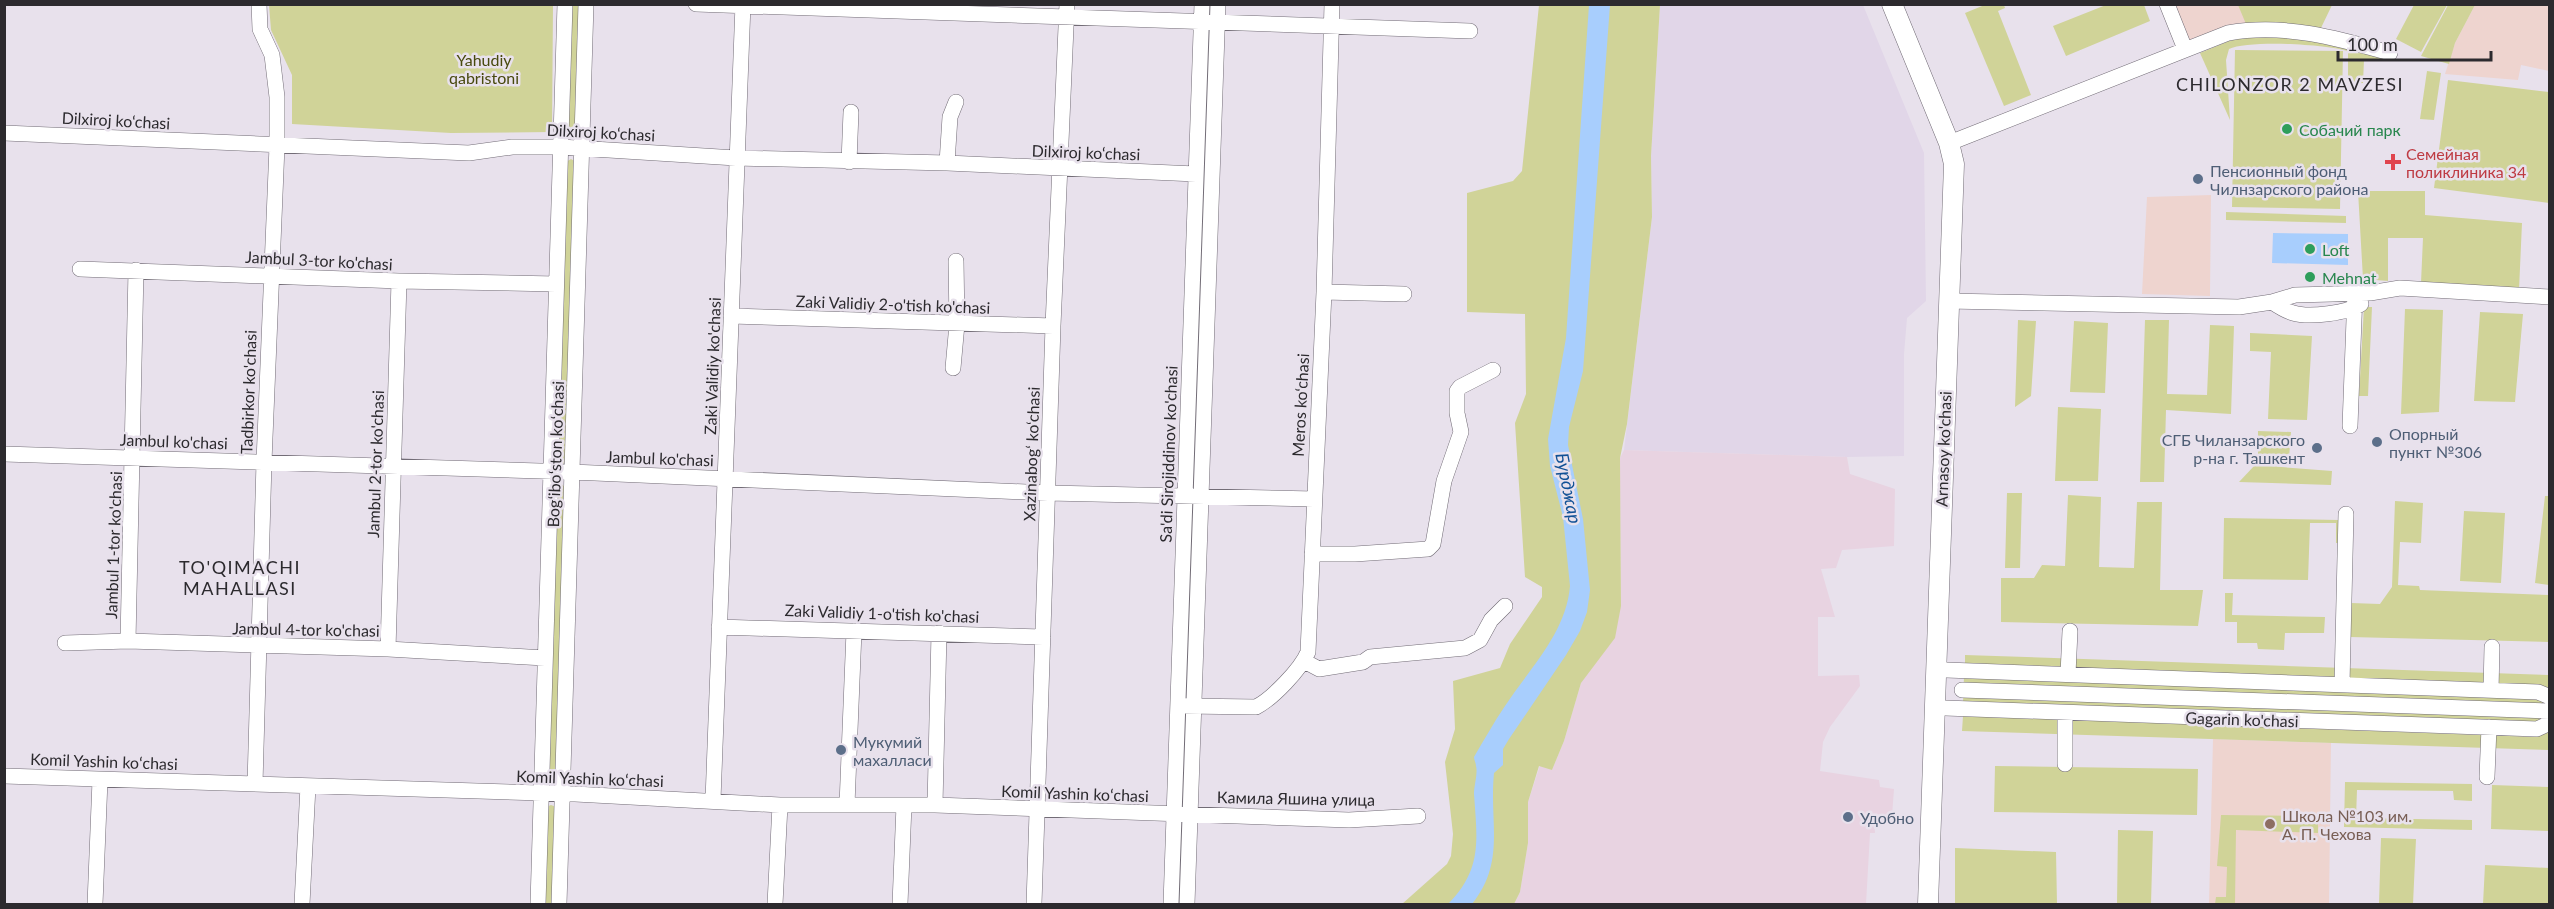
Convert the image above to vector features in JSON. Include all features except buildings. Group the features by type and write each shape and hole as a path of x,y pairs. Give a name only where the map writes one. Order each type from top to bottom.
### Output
{"main road":[{"name":"Arnasoy ko'chasi","path":"1892,4 1963,162 1953,302 1941,669 1928,904"},
{"name":"Arnasoy ko'chasi","path":"1901,4 1953,141"},
{"name":"Arnasoy ko'chasi","path":"1938,904 1939,708"}],"street":[{"name":"Tadbirkor ko'chasi","path":"255,784 264,462 277,146 277,97 272,55 260,29 259,4"},
{"name":"Bogʻiboʻston koʻchasi","path":"538,904 565,4"},
{"name":"Bogʻiboʻston koʻchasi","path":"559,904 586,4"},
{"path":"696,4 1067,11 1201,23 1470,31"},
{"name":"Sa'di Sirojiddinov ko'chasi","path":"1171,904 1202,4"},
{"path":"1188,904 1218,4"},
{"name":"Meros ko‘chasi","path":"1305,661 1308,652 1324,292 1332,4"},
{"path":"2167,4 2186,50"},
{"name":"Zaki Validiy ko'chasi","path":"713,800 743,5"},
{"name":"Xazinabog‘ ko‘chasi","path":"1034,904 1053,326 1067,11"},
{"path":"1953,141 2228,33 2272,28 2321,34 2390,54"},
{"path":"947,163 950,117 956,102"},
{"path":"849,162 851,112"},
{"name":"Dilxiroj ko‘chasi","path":"4,133 469,153 512,147 561,147 736,158 947,163 1196,174"},
{"path":"953,368 957,324 956,261"},
{"name":"Jambul 3-tor ko'chasi","path":"80,269 399,281 556,284"},
{"name":"Jambul 1-tor ko'chasi","path":"128,641 136,270"},
{"name":"Jambul 2-tor ko'chasi","path":"388,649 399,281"},
{"path":"2272,302 2294,314 2333,313 2370,293 2400,288 2550,297"},
{"path":"1324,292 1404,294"},
{"path":"1953,302 2239,307 2272,302 2295,295 2354,301"},
{"path":"2294,314 2295,295"},
{"path":"2350,426 2354,301"},
{"name":"Zaki Validiy 2-o'tish ko'chasi","path":"731,316 1053,326"},
{"path":"1312,554 1386,553 1428,549 1433,544 1436,540 1444,481 1461,432 1457,413 1458,392 1460,387 1493,370"},
{"name":"Jambul ko'chasi","path":"4,454 572,472 1048,493 1314,499"},
{"path":"2342,684 2346,514"},
{"path":"1178,706 1256,707 1265,703 1305,661 1319,669 1363,662 1370,657 1465,648 1480,640 1491,620 1505,606"},
{"name":"Zaki Validiy 1-o'tish ko'chasi","path":"719,627 1043,637"},
{"path":"847,805 855,631"},
{"path":"2068,674 2070,631"},
{"path":"934,805 939,633"},
{"name":"Jambul 4-tor ko'chasi","path":"65,643 128,641 388,649 545,658"},
{"path":"2491,690 2493,647"},
{"path":"1941,669 2538,692 2550,697"},
{"path":"1962,690 2550,711"},
{"name":"Gagarin ko'chasi","path":"1939,708 2536,729 2550,723"},
{"path":"2065,712 2065,764"},
{"path":"2487,777 2489,727"},
{"name":"Komil Yashin koʻchasi","path":"4,776 563,794 780,805 934,805 1174,814"},
{"path":"95,904 100,780"},
{"path":"302,904 308,786"},
{"path":"775,904 780,805"},
{"path":"900,904 904,805"},
{"name":"Камила Яшина улица","path":"1174,814 1349,820 1418,816"}],"shaded area":[{"path":"1660,5 1863,5 1924,153 1926,301 1907,318 1904,354 1904,456 1847,457 1624,450 1652,217 1651,156"},
{"path":"2170,5 2332,5 2186,44"},
{"path":"2475,5 2549,5 2549,71 2521,65 2518,80 2445,74 2455,43"},
{"path":"2211,195 2210,296 2142,294 2147,197"},
{"path":"1624,450 1847,457 1850,474 1895,489 1894,546 1842,550 1836,568 1821,569 1835,617 1818,617 1818,676 1859,675 1860,686 1830,727 1823,742 1820,771 1879,780 1880,787 1894,789 1892,816 1874,815 1875,833 1870,833 1866,904 1514,904 1520,892 1528,843 1528,802 1540,765 1552,770 1564,741 1581,683 1621,606 1620,458"},
{"name":"Школа №103 им. А. П. Чехова","path":"2213,739 2331,743 2329,904 2209,904"}],"green space":[{"path":"1987,4 2004,5 2005,8 1998,11 2031,95 2004,106 1965,13"},
{"name":"Yahudiy qabristoni","path":"269,5 553,5 552,132 451,133 292,124 292,75 271,30"},
{"path":"571,5 582,5 578,128 573,132 568,129"},
{"path":"1539,5 1660,5 1651,156 1652,217 1627,424 1620,458 1621,606 1615,638 1581,683 1564,741 1552,770 1539,766 1528,802 1528,843 1520,892 1514,904 1402,904 1447,864 1451,856 1453,834 1445,762 1455,729 1453,681 1500,668 1510,644 1542,597 1542,587 1525,577 1515,423 1526,394 1525,314 1467,312 1467,193 1513,181 1522,171"},
{"path":"2106,5 2144,5 2150,21 2066,56 2053,26"},
{"path":"2238,5 2332,5 2320,30 2246,24"},
{"path":"2414,5 2447,5 2421,52 2396,39"},
{"path":"2448,5 2475,5 2455,43 2449,64 2421,56"},
{"path":"2262,33 2301,37 2388,58 2388,61 2364,60 2363,83 2348,84 2348,51 2323,46 2287,44 2239,46 2229,49 2226,60 2230,120 2200,53 2229,41"},
{"path":"1206,34 1212,34 1197,478 1193,478"},
{"name":"Собачий парк","path":"2235,50 2343,51 2340,209 2232,207"},
{"path":"2427,71 2441,73 2434,120 2420,119"},
{"path":"2448,80 2549,92 2549,203 2434,188"},
{"path":"571,159 576,162 567,459 563,464 558,460 566,162"},
{"path":"2358,191 2425,191 2425,215 2522,223 2519,290 2421,283 2423,238 2388,238 2388,281 2363,279"},
{"path":"2226,212 2346,216 2346,223 2226,220"},
{"path":"2364,307 2372,307 2368,396 2359,396"},
{"path":"2405,309 2443,310 2439,412 2401,414"},
{"path":"2480,312 2523,314 2515,402 2474,401"},
{"path":"2018,320 2036,321 2031,396 2015,407"},
{"path":"2145,320 2169,320 2167,394 2207,395 2210,325 2234,326 2231,414 2166,410 2164,482 2140,482"},
{"path":"2074,321 2108,323 2105,393 2070,392"},
{"path":"2250,333 2312,336 2307,420 2268,419 2271,352 2250,351"},
{"path":"2058,407 2101,409 2098,481 2055,481"},
{"path":"2258,431 2291,432 2289,458 2258,455"},
{"path":"2255,465 2332,471 2331,485 2239,482"},
{"path":"561,484 565,487 556,778 552,782 548,779 557,487"},
{"path":"2007,493 2022,493 2020,568 2005,568"},
{"path":"2068,495 2101,497 2099,567 2134,568 2137,502 2162,502 2160,590 2203,590 2198,626 2001,622 2001,578 2034,578 2042,565 2065,566"},
{"path":"2545,496 2549,496 2549,585 2535,583"},
{"path":"2395,501 2423,503 2421,543 2400,542 2398,585 2419,586 2420,590 2549,595 2549,642 2350,637 2351,603 2380,604 2392,587"},
{"path":"2464,511 2505,513 2501,583 2460,581"},
{"path":"2224,518 2339,520 2338,543 2336,543 2336,523 2310,523 2308,580 2223,579"},
{"path":"2225,593 2233,593 2232,615 2325,617 2324,633 2285,633 2284,650 2258,649 2257,643 2237,643 2237,622 2225,622"},
{"path":"1965,655 2549,675 2549,750 1962,731 1963,716 2536,737 2537,724 1963,703 1964,676 2537,685 1965,663"},
{"path":"1995,766 2198,769 2197,815 1994,812"},
{"path":"2345,782 2472,784 2472,801 2454,800 2453,791 2357,790 2356,818 2472,820 2472,830 2344,827"},
{"path":"2492,785 2549,787 2549,831 2491,829"},
{"path":"551,805 556,807 553,904 544,904 546,807"},
{"path":"2221,815 2318,816 2318,833 2236,830 2235,904 2215,904 2216,897 2226,897 2227,867 2217,866"},
{"path":"2118,830 2153,831 2151,904 2117,904"},
{"path":"2381,838 2416,839 2413,904 2379,904"},
{"path":"1955,848 2056,852 2057,904 1955,903"},
{"path":"2485,865 2549,868 2549,904 2483,904"}],"water":[{"name":"Бурджар","path":"1589,5 1610,5 1583,371 1569,427 1568,445 1583,519 1590,590 1587,612 1580,631 1566,655 1503,749 1503,765 1494,773 1493,857 1483,888 1472,904 1448,904 1467,878 1475,853 1476,769 1474,757 1501,712 1554,635 1562,619 1570,586 1563,517 1550,466 1548,439 1566,338"},
{"name":"Loft","path":"2273,233 2348,234 2348,265 2272,263"}],"place":[{"name":"Собачий парк","path":"2287,129"},
{"name":"Семейная поликлиника 34","path":"2393,162"},
{"name":"Пенсионный фонд Чилнзарского района","path":"2198,179"},
{"name":"Loft","path":"2310,249"},
{"name":"Mehnat","path":"2310,277"},
{"name":"Опорный пункт №306","path":"2377,442"},
{"name":"СГБ Чиланзарского р-на г. Ташкент","path":"2317,448"},
{"name":"Мукумий махалласи","path":"841,750"},
{"name":"Удобно","path":"1848,817"},
{"name":"Школа №103 им. А. П. Чехова","path":"2270,824"}],"district":[{"name":"CHILONZOR 2 MAVZESI","path":"2290,84"},
{"name":"TO'QIMACHI MAHALLASI","path":"240,577"}]}
